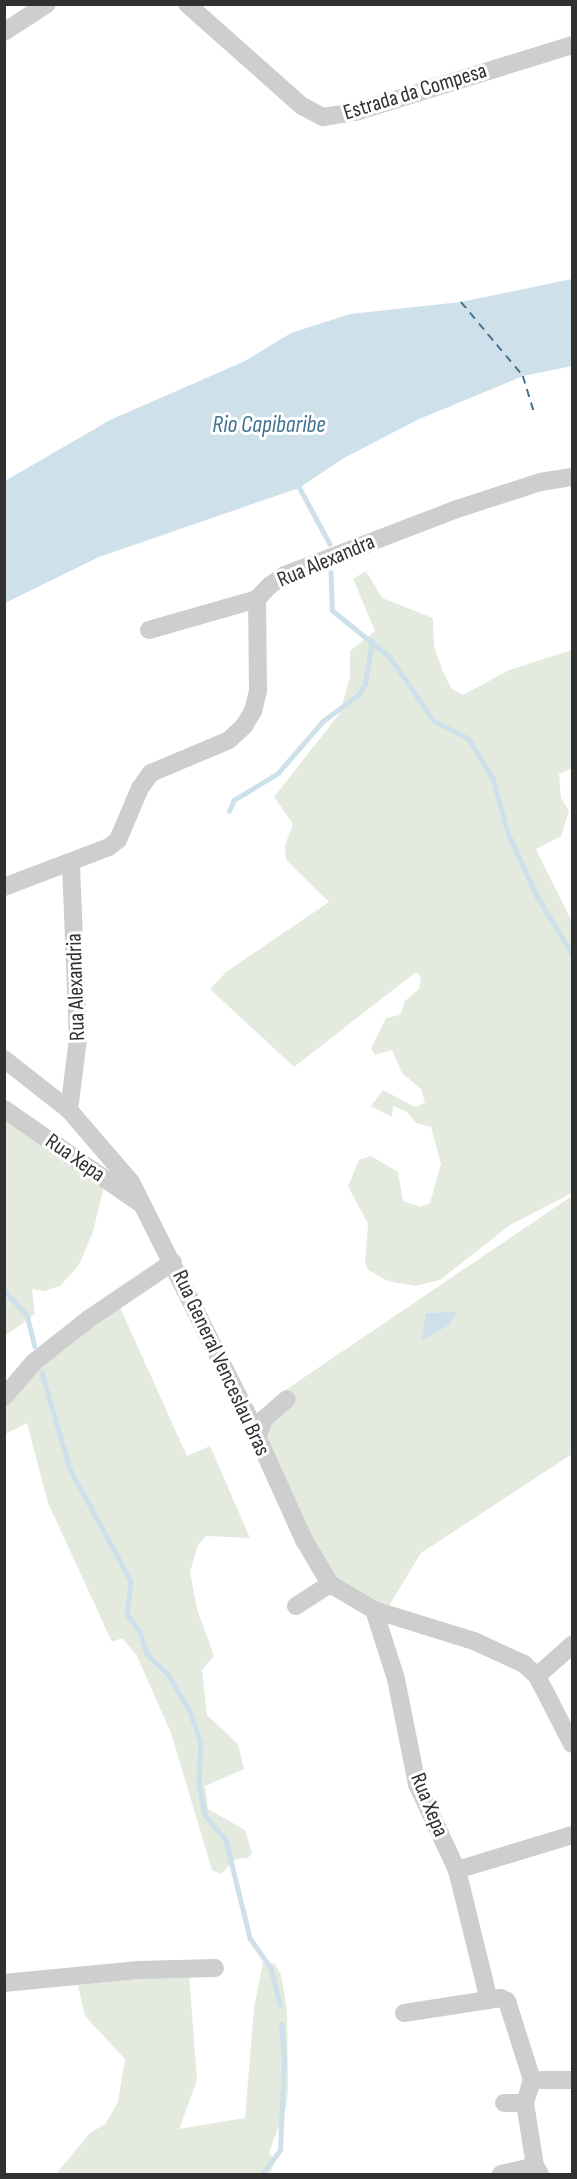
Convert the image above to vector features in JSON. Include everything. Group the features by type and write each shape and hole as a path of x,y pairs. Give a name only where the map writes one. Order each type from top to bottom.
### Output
{"street":[{"path":"4,32 47,4"},
{"name":"Estrada da Compesa","path":"187,4 303,106 323,117 359,111 573,45"},
{"name":"Rua Alexandra","path":"4,888 71,862 118,840 140,788 151,773 229,740 244,726 253,711 258,691 257,599 285,575 454,510 540,482 573,477"},
{"path":"149,630 257,599"},
{"name":"Rua Alexandria","path":"69,1110 78,1039 71,862"},
{"path":"4,1059 69,1110"},
{"name":"Rua Xepa","path":"4,1109 145,1207"},
{"name":"Rua General Venceslau Bras","path":"69,1110 131,1182 145,1207 304,1539 330,1584 374,1610 493,1648 524,1664 537,1677"},
{"path":"4,1397 34,1362 90,1318 173,1262"},
{"path":"257,1438 268,1404 286,1399"},
{"path":"296,1606 330,1584"},
{"name":"Rua Xepa","path":"374,1610 396,1678 417,1784 457,1870 495,1999 507,2001 532,2080"},
{"path":"573,1645 537,1677 573,1744"},
{"path":"457,1870 573,1834"},
{"path":"4,1983 138,1970 215,1968"},
{"path":"404,2013 495,1999"},
{"path":"501,2175 537,2170 525,2103 532,2080 573,2080"},
{"path":"504,2103 525,2103"}],"shaded area":[{"path":"366,571 382,598 433,618 434,647 443,672 451,688 463,695 509,670 572,650 572,768 559,774 561,798 569,811 561,836 536,849 572,922 572,1193 510,1225 440,1280 415,1286 388,1281 368,1270 365,1262 368,1224 348,1186 359,1160 371,1156 398,1172 403,1201 420,1207 430,1203 441,1164 431,1127 416,1123 407,1112 393,1106 392,1117 371,1106 383,1090 415,1107 425,1103 421,1089 402,1073 392,1050 375,1055 371,1048 386,1018 400,1015 405,1001 419,989 421,977 416,972 294,1067 210,989 226,972 329,902 286,860 285,845 293,824 274,797 340,713 350,676 350,651 375,631 353,579"},
{"path":"4,1117 104,1186 93,1232 79,1265 60,1286 44,1291 32,1289 35,1314 5,1336"},
{"path":"572,1196 572,1454 421,1553 389,1606 364,1599 328,1574 274,1458 265,1429 281,1393"},
{"path":"118,1303 187,1456 210,1446 250,1538 206,1536 198,1545 190,1572 197,1609 214,1656 202,1670 207,1715 238,1744 244,1769 205,1786 208,1809 245,1830 252,1853 248,1858 236,1859 221,1874 212,1870 171,1733 137,1656 122,1638 112,1642 48,1503 27,1423 5,1434 5,1407 20,1386 60,1348"},
{"path":"263,1962 275,1964 281,1975 287,2010 286,2108 269,2152 275,2161 270,2174 56,2174 90,2133 105,2124 118,2102 125,2059 85,2016 78,1985 189,1974 197,2080 179,2129 245,2118 254,2008"}],"water":[{"name":"Rio Capibaribe","path":"572,279 572,366 523,376 417,420 344,458 299,488 99,557 5,603 5,481 110,420 245,361 291,333 350,314 461,302"},
{"path":"457,1312 449,1325 422,1340 426,1313"}],"waterway":[{"path":"297,483 330,544"},
{"path":"331,572 332,610 390,657 434,721 468,738 493,778 508,833 537,896 572,954"},
{"path":"229,811 234,800 278,773 323,721 359,694 365,684 372,641"},
{"path":"4,1290 27,1315 35,1346"},
{"path":"42,1372 70,1469 131,1581 127,1614 140,1631 147,1654 168,1674 190,1711 201,1743 199,1783 205,1815 226,1840 250,1938 271,1968 280,2005"},
{"path":"262,2174 280,2150 284,2063 281,2024"}],"ferry route":[{"path":"461,302 523,376 534,413"}]}
